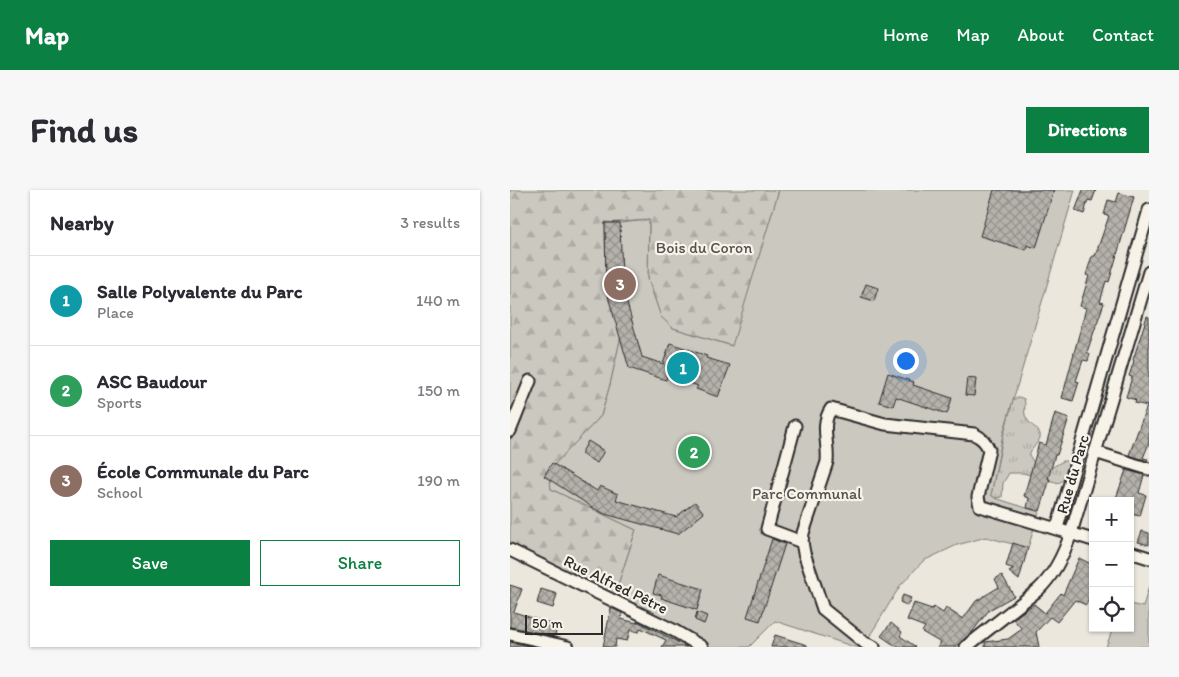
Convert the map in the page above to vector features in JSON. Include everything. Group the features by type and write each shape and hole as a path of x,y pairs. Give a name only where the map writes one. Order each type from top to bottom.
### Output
{"street":[{"name":"Rue du Parc","path":"1056,528 1149,210"},
{"name":"Rue du Parc","path":"966,647 1048,580 1061,558 1071,533 1111,396 1145,300 1149,272"},
{"path":"510,431 530,381"},
{"path":"1096,392 1111,396"},
{"path":"874,647 865,643 823,609 802,542 828,462 829,451 824,425 831,409 885,424 974,434 981,437 989,450 978,498 980,506 1089,539"},
{"path":"794,426 767,529 802,542"},
{"path":"1095,452 1149,468"},
{"path":"1134,553 1149,558"},
{"name":"Rue Alfred Pêtre","path":"511,555 673,630 702,647"},
{"path":"510,634 568,647"}],"green space":[{"name":"Bois du Coron","path":"510,190 779,190 733,346 673,328 661,318 648,279 649,220 605,223 621,336 601,416 550,470 551,489 636,530 614,597 510,546"},
{"name":"Parc Communal","path":"779,190 1075,190 1003,434 991,495 1039,512 1028,548 986,537 957,545 923,561 900,586 863,647 855,647 775,621 749,647 705,647 614,597 636,530 551,489 549,470 601,416 621,336 606,284 605,222 620,223 649,220 648,279 661,317 673,328 732,346"},
{"path":"1019,397 1024,399 1027,419 1040,436 1029,455 1034,463 1051,468 1063,461 1069,461 1064,479 1059,483 1023,473 1009,473 1003,483 1002,497 995,498 991,495 1003,437 1013,400"},
{"path":"1149,586 1149,647 1106,647 1112,632 1134,632 1134,605 1143,607"}],"building":[{"path":"994,190 1054,190 1036,248 1027,245 1026,250 980,236"},
{"path":"1083,190 1096,190 1092,201 1088,200 1084,214 1075,211"},
{"path":"1119,193 1134,197 1109,282 1106,281 1100,302 1104,303 1087,352 1090,354 1088,361 1083,360 1076,381 1079,382 1073,401 1062,398 1086,308 1080,306 1089,276 1086,275 1109,216 1104,215 1108,200 1116,202"},
{"path":"605,223 620,223 622,277 625,296 642,357 663,364 670,343 707,356 706,358 730,365 718,397 696,389 698,386 667,375 666,380 629,368 609,300 606,282"},
{"path":"866,284 878,288 874,301 861,297"},
{"path":"1147,316 1149,317 1149,443 1143,458 1148,459 1147,461 1129,455 1147,406 1135,403 1136,400 1126,397 1132,377 1129,376 1133,360"},
{"path":"888,373 914,382 913,385 952,398 947,414 896,397 893,406 879,402"},
{"path":"967,378 976,379 974,396 965,395"},
{"path":"1055,413 1069,418 1057,455 1055,455 1040,511 1027,508 1029,498 1024,496 1039,443 1046,445"},
{"path":"588,441 604,451 597,463 581,454"},
{"path":"552,463 597,491 600,486 618,494 616,500 676,517 695,502 704,513 678,534 605,514 544,476"},
{"path":"1126,470 1144,475 1139,493 1146,495 1140,516 1134,515 1134,497 1116,497"},
{"path":"1142,531 1149,533 1149,545 1138,542"},
{"path":"772,539 785,544 760,621 747,617"},
{"path":"1013,543 1028,548 1019,580 1009,572 1014,569 1006,566"},
{"path":"1079,558 1089,563 1089,598 1086,605 1075,600 1057,622 1050,617 1036,632 1039,647 985,647 985,642 1008,639 1022,629 1013,619 1034,604 1045,613 1061,593 1063,595"},
{"path":"658,575 703,589 697,610 661,598 662,595 653,593"},
{"path":"1002,575 1014,596 989,610 973,631 955,647 937,647 941,643 922,632 925,627 907,620 914,603 932,609 934,607 943,613 946,608 963,619 976,601 999,587 995,579"},
{"path":"510,585 522,589 514,612 557,626 555,636 510,627"},
{"path":"541,589 557,594 553,608 537,603"},
{"path":"903,595 911,598 907,606 900,602"},
{"path":"611,608 622,613 621,619 637,623 637,621 687,647 662,647 666,640 640,628 639,632 630,630 627,641 616,639 615,647 603,647"},
{"path":"697,612 707,616 704,624 695,620"},
{"path":"891,623 902,632 900,636 916,647 897,647 881,636"},
{"path":"775,635 807,645 807,647 771,647"},
{"path":"510,642 534,647 510,647"}],"place":[{"name":"École Communale du Parc","path":"620,284"},
{"name":"Salle Polyvalente du Parc","path":"683,368"},
{"name":"ASC Baudour","path":"694,452"}]}
